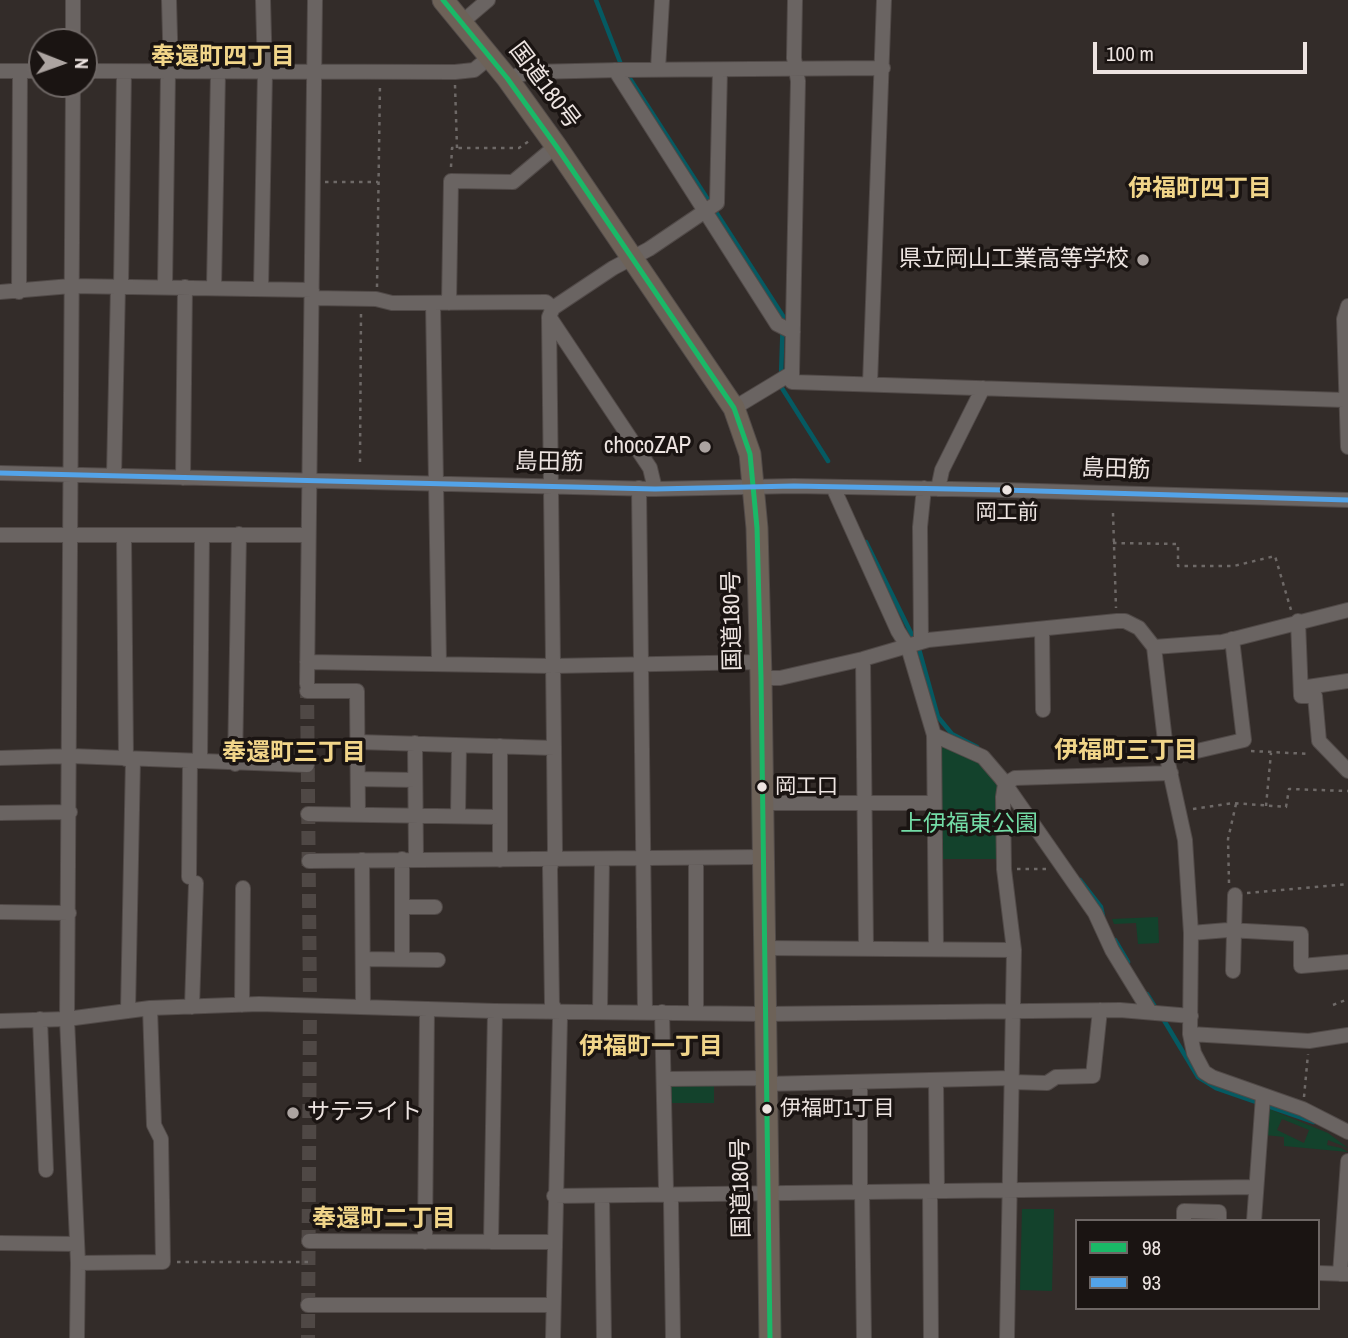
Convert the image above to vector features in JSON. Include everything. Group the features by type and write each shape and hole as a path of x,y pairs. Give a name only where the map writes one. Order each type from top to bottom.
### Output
{"highway":[{"name":"国道180号","path":"443,0 507,78 556,146 734,408 750,454 754,488 760,670 770,1338"}],"street":[{"path":"73,0 73,28"},
{"path":"165,287 169,0"},
{"path":"261,289 265,73 263,0"},
{"path":"315,0 307,688 357,691 358,814"},
{"path":"461,23 488,0"},
{"path":"658,69 662,0"},
{"path":"784,377 798,81 795,69 795,0"},
{"path":"870,384 884,0"},
{"path":"98,71 315,74 455,72 474,70 490,57"},
{"path":"507,78 531,72 883,68"},
{"path":"621,70 786,328"},
{"path":"710,208 720,70"},
{"path":"0,71 28,71"},
{"path":"19,292 20,71"},
{"path":"114,476 124,72"},
{"path":"214,288 218,73"},
{"path":"73,98 69,475 71,756 67,1018 78,1263 77,1338"},
{"path":"449,303 451,181 513,182 556,146"},
{"path":"551,312 710,208"},
{"path":"0,292 71,286 185,287 261,289 433,303 546,302 650,468 655,489"},
{"path":"183,478 185,287"},
{"path":"433,303 439,663"},
{"path":"1348,306 1344,319 1344,400 1348,447"},
{"path":"551,312 550,486 555,748 552,1004 560,1018 554,1196 553,1338"},
{"path":"784,377 792,382 1344,400"},
{"path":"734,408 784,377"},
{"path":"936,949 934,735 915,644 920,553 931,489 943,471 983,388"},
{"name":"島田筋","path":"0,473 655,489 833,487 1348,500"},
{"path":"833,487 898,631 915,644"},
{"path":"639,488 645,1012"},
{"path":"235,764 239,534"},
{"path":"0,535 308,535"},
{"path":"192,1007 192,880 202,535"},
{"path":"124,537 130,759 128,1011"},
{"path":"1154,646 1232,639 1348,610"},
{"path":"307,662 642,665 760,670 780,678 915,644 1117,621 1132,623 1154,646 1167,758 1185,840 1191,933 1190,1034 1194,1054 1204,1072 1223,1083 1262,1101 1303,1109 1348,1132"},
{"path":"1296,621 1301,696 1315,696 1319,741 1348,771"},
{"path":"1042,630 1043,710"},
{"path":"1167,758 1244,740 1232,639"},
{"path":"863,659 866,947"},
{"path":"1301,688 1348,681"},
{"path":"934,735 983,757 1010,781 1063,868 1095,913 1112,950 1158,1014"},
{"path":"358,742 555,748"},
{"path":"402,959 402,907 415,816 415,743"},
{"path":"458,746 458,816"},
{"path":"500,747 500,860"},
{"path":"0,758 71,756 307,765"},
{"path":"1010,781 1171,773"},
{"path":"358,779 415,780"},
{"path":"1007,1338 1014,950 1004,869 1003,797 1010,781"},
{"path":"761,803 934,803"},
{"path":"0,813 70,812"},
{"path":"308,814 499,817"},
{"path":"309,861 762,857"},
{"path":"696,858 696,1013"},
{"path":"600,1011 601,859"},
{"path":"362,860 363,1006"},
{"path":"242,1004 243,888"},
{"path":"1233,971 1231,930 1235,895"},
{"path":"402,907 435,907"},
{"path":"0,912 69,913"},
{"path":"1191,933 1231,930 1301,934 1301,966 1348,962"},
{"path":"763,948 1014,950"},
{"path":"363,959 438,960"},
{"path":"0,1021 67,1018 150,1008 242,1004 495,1011 765,1014 1100,1010 1191,1016"},
{"path":"78,1263 163,1262 161,1139 154,1125 150,1008"},
{"path":"425,1242 427,1009"},
{"path":"664,1079 860,1083 1011,1080 1047,1083 1056,1077 1093,1076 1096,1073 1100,1010"},
{"path":"491,1242 495,1011"},
{"path":"662,1012 673,1338"},
{"path":"40,1019 46,1170"},
{"path":"1190,1034 1309,1041 1348,1035"},
{"path":"931,1338 936,1080"},
{"path":"860,1083 864,1338"},
{"path":"1254,1219 1262,1101"},
{"path":"1320,1273 1344,1274 1348,1161"},
{"path":"1184,1219 1185,1211 1213,1216 1208,1187"},
{"path":"554,1196 1256,1187"},
{"path":"601,1196 604,1338"},
{"path":"309,1241 553,1242"},
{"path":"0,1243 77,1244"},
{"path":"308,1305 552,1305"}],"path":[{"path":"455,72 457,148"},
{"path":"376,299 380,73"},
{"path":"451,181 452,148 519,148 529,141"},
{"path":"313,182 378,182"},
{"path":"360,463 361,299"},
{"path":"1113,513 1117,621"},
{"path":"1113,543 1178,544 1178,566 1234,566 1275,556 1296,621"},
{"path":"1239,743 1245,751 1271,753 1319,754 1325,748"},
{"path":"1266,806 1271,753"},
{"path":"1180,813 1209,805 1286,807 1289,789 1348,791"},
{"path":"1236,804 1228,839 1229,892 1235,895 1348,884"},
{"path":"1004,869 1063,868"},
{"path":"1333,1005 1348,999"},
{"path":"1303,1109 1309,1041"},
{"path":"163,1262 308,1262"}],"green space":[{"name":"上伊福東公園","path":"941,744 979,759 1001,784 1000,859 940,859"},
{"path":"1158,917 1159,943 1138,944 1136,923 1114,924 1112,919"},
{"path":"714,1081 714,1103 668,1103 668,1082"},
{"path":"1267,1108 1328,1133 1348,1148 1328,1140 1327,1145 1348,1152 1284,1146 1284,1137 1265,1135","holes":["1282,1119 1309,1130 1304,1143 1277,1130"]},
{"path":"1022,1209 1054,1209 1052,1291 1020,1290"}],"waterway":[{"path":"596,0 622,67"},
{"path":"627,74 783,316 781,376"},
{"path":"780,385 828,461"},
{"path":"866,542 919,649 938,717 952,734 977,747"},
{"path":"1080,880 1101,907 1103,916"},
{"path":"1115,940 1128,962"},
{"path":"1147,994 1157,1010"},
{"path":"1162,1017 1198,1077 1216,1088 1314,1122"}],"tunnel":[{"path":"307,684 310,1004 308,1338"}],"transit line":[{"name":"98","path":"443,0 507,78 556,146 734,408 750,454 757,528 761,678 770,1338"},
{"name":"93","path":"0,473 655,489 794,486 1004,490 1348,500"}],"place":[{"name":"県立岡山工業高等学校","path":"1143,260"},
{"name":"chocoZAP","path":"705,447"},
{"name":"岡工前","path":"1007,490"},
{"name":"岡工口","path":"762,787"},
{"name":"伊福町1丁目","path":"767,1109"},
{"name":"サテライト","path":"293,1113"}],"district":[{"name":"奉還町四丁目","path":"223,58"},
{"name":"伊福町四丁目","path":"1200,190"},
{"name":"伊福町三丁目","path":"1126,752"},
{"name":"奉還町三丁目","path":"294,754"},
{"name":"伊福町一丁目","path":"651,1048"},
{"name":"奉還町二丁目","path":"384,1220"}]}
